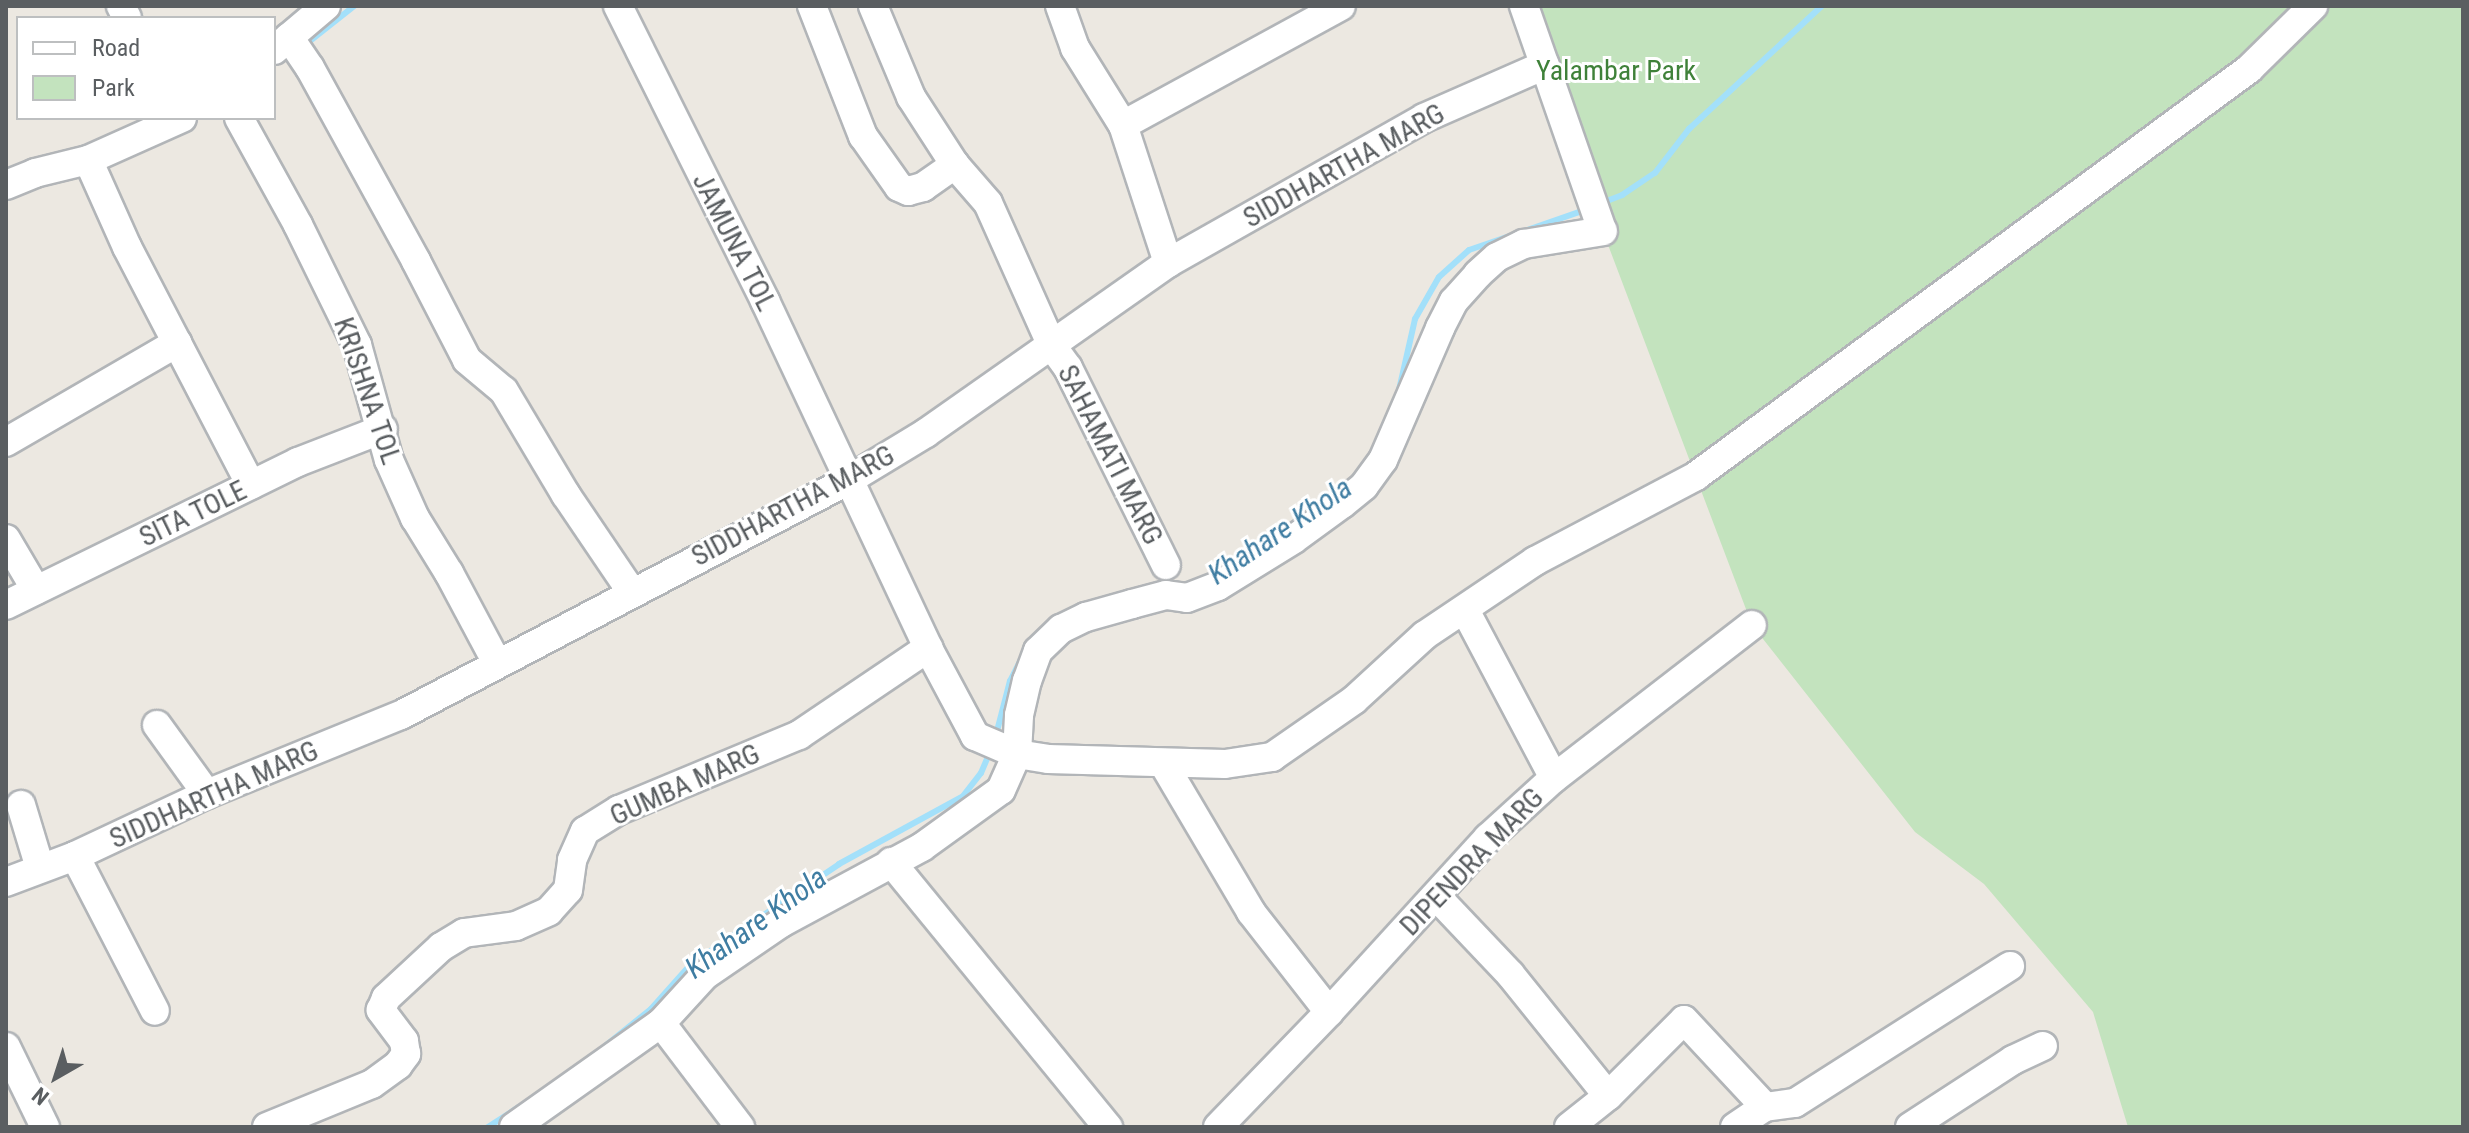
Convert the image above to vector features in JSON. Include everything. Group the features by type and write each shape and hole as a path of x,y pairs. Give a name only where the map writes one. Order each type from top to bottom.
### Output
{"street":[{"path":"326,6 282,44 310,68 467,360 504,391 566,495 631,591"},
{"name":"JAMUNA TOL","path":"618,6 765,301 928,648 975,736 1011,753"},
{"path":"812,6 863,136 899,187 908,191 923,187 955,165"},
{"name":"SAHAMATI MARG","path":"873,6 911,97 955,165 988,203 1052,346 1068,368 1166,565"},
{"path":"1060,6 1075,48 1123,125 1168,263"},
{"path":"1123,125 1341,6"},
{"path":"514,1127 661,1023 718,967 781,923 944,833 1001,790 1027,681 1038,651 1061,629 1086,617 1132,604 1166,595 1187,598 1218,586 1332,512 1364,486 1383,460 1440,328 1454,301 1478,274 1497,257 1524,244 1602,229 1524,6"},
{"path":"1011,753 1048,759 1225,764 1272,757 1309,734 1425,635 1535,561 1696,476 2249,69 2313,6"},
{"name":"SIDDHARTHA MARG","path":"6,882 75,856 207,794 401,715 631,591 847,481 926,433 1168,263 1424,118 1545,65"},
{"path":"6,185 35,173 88,160 176,120"},
{"name":"KRISHNA TOL","path":"240,120 298,225 357,345 383,429 389,460 415,518 497,663"},
{"path":"88,160 127,247 251,485"},
{"path":"6,442 177,343"},
{"name":"SITA TOLE","path":"6,605 340,443 383,429"},
{"path":"6,539 36,590"},
{"path":"1465,610 1554,778"},
{"name":"DIPENDRA MARG","path":"1218,1127 1437,897 1488,838 1554,778 1752,625"},
{"name":"GUMBA MARG","path":"267,1127 372,1084 398,1065 406,1054 404,1041 381,1010 386,998 441,947 464,933 516,926 549,911 568,890 572,860 585,831 619,810 799,735 928,648"},
{"path":"157,725 207,794"},
{"path":"1163,763 1251,912 1329,1012"},
{"path":"21,805 40,868"},
{"path":"75,856 155,1011"},
{"path":"891,862 1108,1127"},
{"path":"1437,897 1510,974 1608,1096"},
{"path":"1735,1127 1765,1107 1795,1103 2010,966"},
{"path":"1569,1127 1608,1096 1684,1020 1765,1107"},
{"path":"661,1023 740,1127"},
{"path":"1910,1127 2013,1060 2043,1046"},
{"path":"6,1047 45,1127"}],"green space":[{"name":"Yalambar Park","path":"1524,6 2463,6 2463,1127 2128,1127 2093,1012 1984,884 1915,832 1752,625 1588,192"}],"waterway":[{"path":"305,45 354,6"},
{"name":"Khahare Khola","path":"1599,204 1622,195 1655,173 1689,129 1822,6"},
{"name":"Khahare Khola","path":"1399,390 1415,319 1439,277 1469,250 1585,210"},
{"name":"Khahare Khola","path":"996,735 1010,681 1021,659"},
{"name":"Khahare Khola","path":"600,1050 651,1009 691,964 839,864 963,796 981,773 991,749"},
{"name":"Khahare Khola","path":"488,1127 519,1107"}]}
